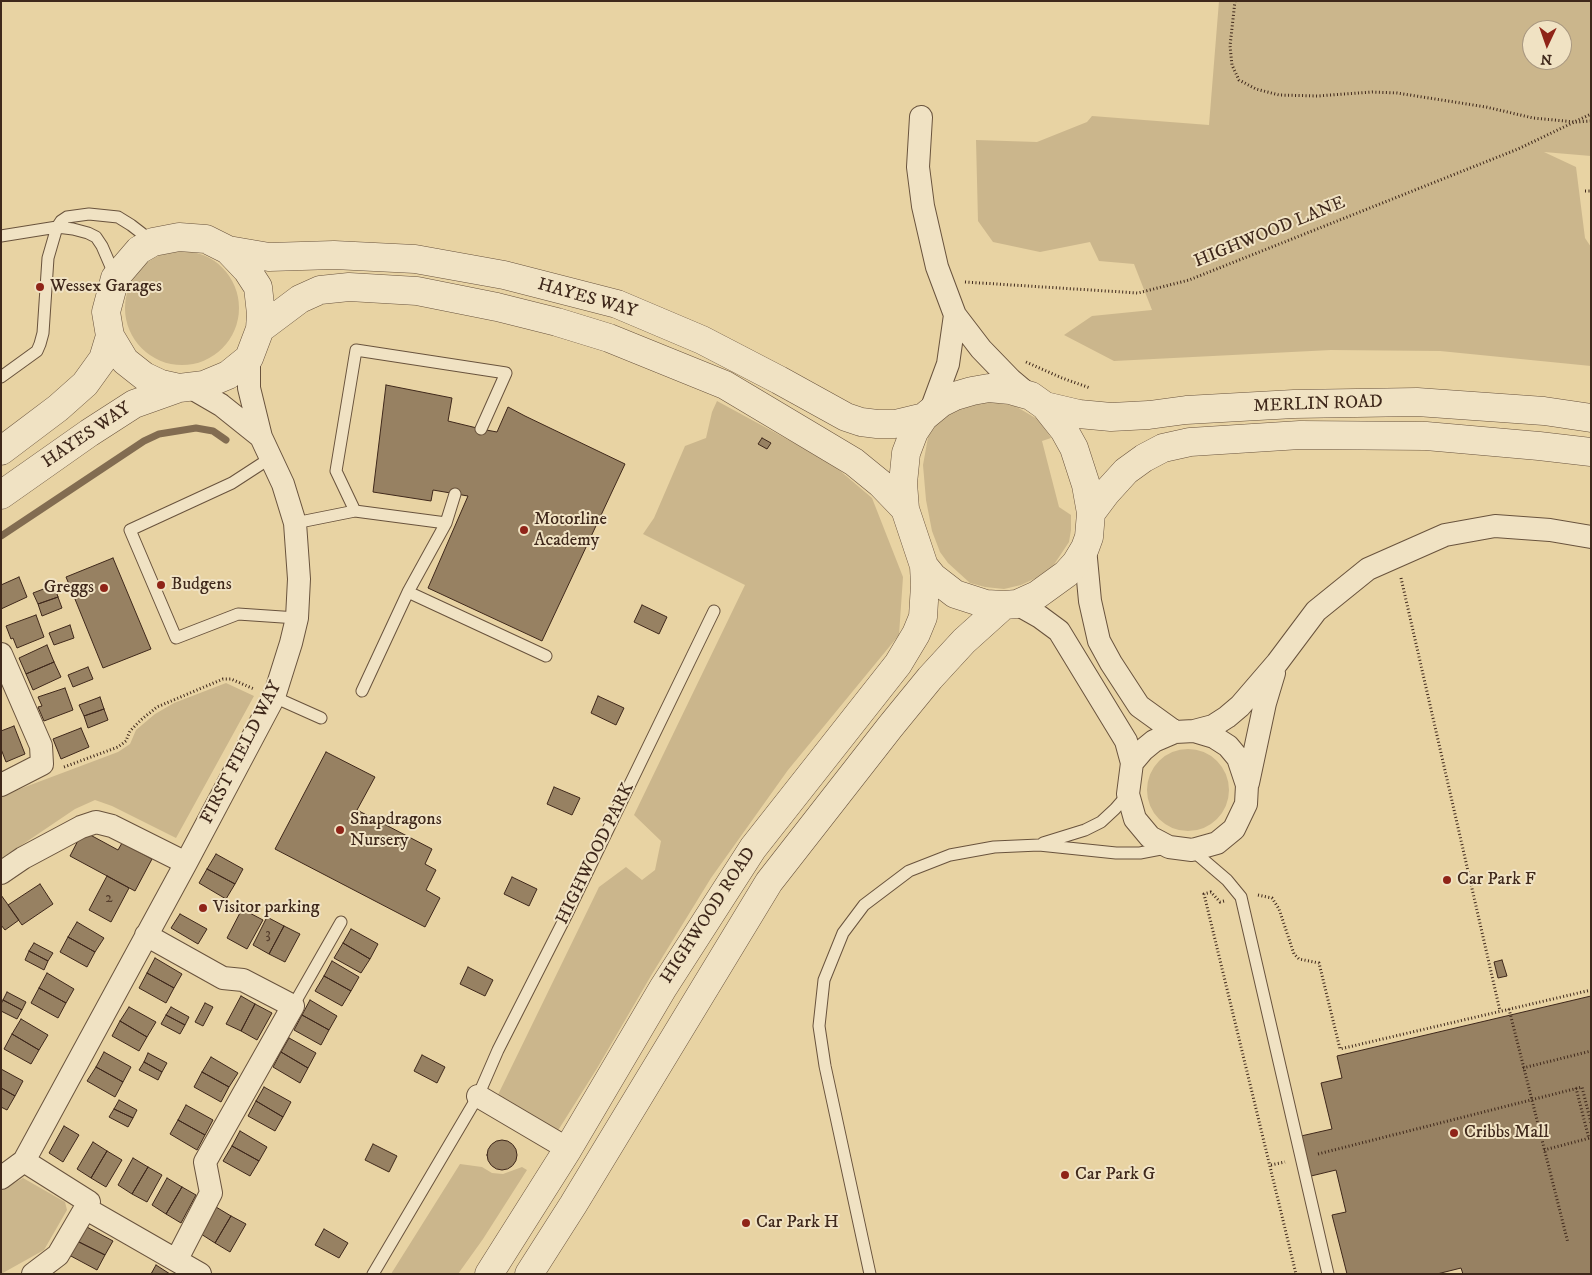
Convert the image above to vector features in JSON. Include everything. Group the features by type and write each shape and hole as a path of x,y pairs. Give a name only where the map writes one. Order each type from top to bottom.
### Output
{"street":[{"path":"921,117 918,167 921,192 931,244 955,315 981,349 1011,380 1038,401 1064,430 1074,448 1086,486 1091,513 1085,548 1090,601 1099,641 1139,706 1185,731 1214,737 1228,746 1238,758 1247,785"},
{"path":"179,237 206,239 228,250 247,270 258,287 261,314 260,329 249,358 228,375 204,385 184,387 161,384 144,376 124,361 110,336 106,312 115,278 139,250 153,242 179,237"},
{"name":"HAYES WAY","path":"228,250 269,257 334,255 415,259 504,275 617,304 702,340 846,417 861,422 894,424 928,413"},
{"name":"HAYES WAY","path":"260,329 300,299 320,290 349,287 417,291 497,307 557,322 609,338 725,385 854,462 881,484 905,510"},
{"path":"955,315 948,364 928,413 914,432 906,453 903,483 905,510 924,566 933,577 955,594 986,604 1011,604 1040,617 1059,631 1126,741 1132,762 1128,794 1135,819 1150,837 1169,848 1192,850 1217,843 1234,829 1246,804 1247,785 1265,702 1277,663"},
{"name":"HAYES WAY","path":"1,451 58,408 84,384 102,360 110,336"},
{"name":"FIRST FIELD WAY","path":"1,1178 24,1161 274,697 292,643 297,618 299,579 295,523 290,502 262,437 249,388 249,358"},
{"name":"HAYES WAY","path":"1,495 134,404 184,387"},
{"name":"FIRST FIELD WAY","path":"184,387 221,405 262,437"},
{"name":"MERLIN ROAD","path":"928,413 956,396 972,390 989,388 1010,390 1079,414 1111,417 1186,410 1294,404 1417,402 1544,411 1591,418"},
{"name":"MERLIN ROAD","path":"1091,513 1126,471 1144,458 1163,448 1190,442 1300,434 1426,436 1591,452"},
{"path":"1132,762 1154,741 1185,731 1213,726 1227,717 1240,706 1277,663 1316,611 1368,570 1446,535 1495,526 1550,530 1591,537"},
{"name":"HIGHWOOD ROAD","path":"529,1274 769,882 884,734 930,678 964,641 1011,604 1037,595 1066,574 1076,563 1085,548"},
{"name":"HIGHWOOD ROAD","path":"489,1274 568,1149 663,988 753,848 898,664 916,634 923,617 924,566"},
{"path":"1,654 41,746 42,764 1,785"},
{"path":"1,873 23,858 81,827 96,822 112,826 186,863"},
{"path":"146,934 223,978 242,980 293,1006 205,1162 211,1193 177,1259"},
{"path":"478,1096 568,1149"},
{"path":"24,1161 87,1205 200,1274"},
{"path":"33,1274 58,1255 87,1205"}],"lane":[{"path":"1,377 37,351 40,344 43,333 48,258 57,227 67,217 103,214 118,217 153,242"},
{"path":"1,236 57,227 88,233 96,237 102,246 115,278"},
{"path":"355,511 336,471 356,350 506,373 481,429"},
{"path":"272,457 232,483 130,530 176,638 238,614 297,618"},
{"path":"362,691 408,592 446,523 455,494"},
{"path":"295,523 355,511 446,523"},
{"path":"408,592 546,656"},
{"name":"HIGHWOOD PARK","path":"373,1274 478,1096 498,1050 567,914 714,612"},
{"path":"274,697 320,718"},
{"path":"1039,845 1086,830 1101,822 1128,794"},
{"path":"870,1274 825,1066 819,1026 824,980 843,934 864,905 909,871 950,855 994,847 1039,845 1116,853 1140,853 1169,848"},
{"path":"1192,850 1227,880 1241,897 1328,1274"},
{"path":"293,1006 341,922"}],"path":[{"path":"1235,1 1230,46 1232,65 1240,80 1256,89 1279,95 1318,96 1372,92 1397,93 1486,107 1533,118 1575,122 1591,121"},
{"name":"HIGHWOOD LANE","path":"942,280 1138,293 1189,280 1518,149 1591,114"},
{"path":"1585,191 1591,191"},
{"path":"1396,557 1500,1011"},
{"path":"42,764 61,768 118,747 126,741 130,731 157,707 223,679 231,679 274,697"},
{"path":"1296,1274 1204,894 1211,892 1220,902 1258,895 1272,898 1279,909 1294,954 1299,959 1319,963 1340,1049 1591,990"},
{"path":"1509,1008 1568,1243"},
{"path":"1523,1068 1591,1051"},
{"path":"1316,1154 1582,1087 1591,1123"},
{"path":"1544,1150 1590,1138 1576,1088"}],"shaded area":[{"path":"1219,1 1591,1 1591,156 1544,152 1576,167 1585,238 1591,247 1591,366 1440,351 1331,350 1114,361 1064,335 1092,316 1152,310 1134,264 1099,261 1090,242 1040,252 993,242 978,221 976,140 1037,142 1087,122 1092,116 1209,125"},
{"path":"182,251 204,255 214,260 230,276 235,286 239,308 235,330 230,340 214,356 204,361 182,365 160,361 150,356 134,340 129,330 125,308 129,286 134,276 150,260 160,255"},
{"path":"717,401 831,463 872,498 903,577 899,635 788,770 711,878 552,1140 493,1105 599,887 626,867 642,880 655,870 661,841 634,815 745,585 643,534 654,518 685,446 706,438 712,412"},
{"path":"986,401 1015,406 1039,420 1051,438 1042,441 1059,507 1071,515 1069,542 1053,566 1036,578 1021,585 1004,589 970,583 948,563 940,552 932,531 926,500 923,465 929,432 942,418 958,409"},
{"path":"226,683 254,696 176,838 112,806 95,800 75,809 1,859 1,796 118,752 130,744 136,730 155,714 174,703"},
{"path":"1188,749 1204,752 1217,761 1226,774 1229,790 1226,806 1217,819 1204,828 1188,831 1172,828 1159,819 1150,806 1147,790 1150,774 1159,761 1172,752"},
{"path":"460,1164 482,1167 492,1173 503,1174 522,1167 527,1170 458,1274 391,1274"},
{"path":"23,1178 65,1202 67,1210 44,1250 1,1274 1,1191"}],"building":[{"name":"Motorline Academy","path":"386,385 452,398 448,421 497,432 508,407 625,464 542,641 428,588 468,496 433,490 431,501 373,492"},
{"path":"762,438 771,443 767,449 758,444"},
{"path":"113,558 151,649 103,668 66,577"},
{"path":"19,577 27,597 1,609 1,585"},
{"path":"54,585 58,597 38,604 33,593"},
{"path":"58,597 62,608 42,616 38,604"},
{"path":"642,605 667,617 659,634 634,622"},
{"path":"36,615 44,637 17,648 6,626"},
{"path":"70,625 74,638 54,645 49,633"},
{"path":"47,645 54,662 26,674 19,658"},
{"path":"54,662 61,677 33,690 26,674"},
{"path":"88,667 93,679 73,687 68,675"},
{"path":"65,688 73,710 44,721 38,707 42,706 38,697"},
{"path":"598,696 624,708 616,725 591,713"},
{"path":"100,697 104,709 84,716 79,705"},
{"path":"104,709 108,720 88,728 84,716"},
{"path":"14,726 25,754 6,762 1,749 1,731"},
{"path":"81,728 89,747 61,759 53,739"},
{"name":"Snapdragons Nursery","path":"326,752 375,777 357,810 432,849 425,864 436,870 426,890 440,898 425,927 275,849"},
{"path":"554,787 580,798 572,815 547,804"},
{"path":"83,831 118,850 122,843 152,859 135,891 70,856"},
{"path":"216,854 243,869 235,884 207,869"},
{"path":"207,869 235,884 226,899 199,883"},
{"path":"107,876 129,888 111,922 89,910"},
{"path":"512,877 537,889 529,906 504,894"},
{"path":"40,884 53,904 22,925 8,905"},
{"path":"1,895 19,920 5,930 1,925"},
{"path":"242,909 263,920 247,949 227,938"},
{"path":"180,914 207,929 198,944 171,928"},
{"path":"267,917 284,926 269,954 253,945"},
{"path":"77,922 104,938 95,952 68,937"},
{"path":"284,926 300,934 285,962 269,954"},
{"path":"351,929 378,944 370,959 343,943"},
{"path":"68,937 95,952 87,967 60,952"},
{"path":"34,943 53,953 48,961 29,951"},
{"path":"343,943 370,959 361,973 334,958"},
{"path":"29,951 48,961 44,970 25,960"},
{"path":"155,958 182,974 174,988 147,973"},
{"path":"1502,960 1507,976 1498,978 1494,962"},
{"path":"332,961 359,977 351,991 324,976"},
{"path":"468,967 493,980 485,996 460,984"},
{"path":"47,973 74,989 66,1003 39,988"},
{"path":"147,973 174,988 166,1003 139,988"},
{"path":"324,976 351,991 342,1006 315,991"},
{"path":"39,988 66,1003 58,1018 31,1003"},
{"path":"7,992 26,1002 22,1010 3,1000"},
{"path":"241,996 255,1004 241,1031 226,1024"},
{"name":"Cribbs Mall","path":"1591,996 1591,1274 1463,1274 1461,1268 1437,1274 1347,1274 1332,1215 1346,1212 1336,1170 1311,1176 1301,1136 1332,1129 1321,1083 1342,1078 1337,1056"},
{"path":"3,1000 22,1010 17,1019 1,1011"},
{"path":"310,1000 337,1016 329,1030 302,1015"},
{"path":"205,1003 213,1007 203,1026 195,1022"},
{"path":"255,1004 272,1013 257,1040 241,1031"},
{"path":"129,1007 156,1022 147,1037 120,1021"},
{"path":"171,1007 189,1017 185,1025 166,1015"},
{"path":"166,1015 185,1025 180,1034 161,1024"},
{"path":"302,1015 329,1030 321,1045 294,1030"},
{"path":"21,1019 48,1035 39,1050 12,1034"},
{"path":"120,1021 147,1037 139,1051 112,1036"},
{"path":"12,1034 39,1050 31,1064 4,1049"},
{"path":"289,1038 316,1053 308,1068 281,1052"},
{"path":"104,1052 131,1067 123,1082 96,1067"},
{"path":"281,1052 308,1068 300,1083 273,1067"},
{"path":"148,1053 167,1063 162,1072 144,1062"},
{"path":"422,1055 445,1067 437,1083 414,1071"},
{"path":"211,1057 238,1073 229,1087 202,1072"},
{"path":"144,1062 162,1072 158,1080 139,1070"},
{"path":"96,1067 123,1082 115,1097 87,1081"},
{"path":"1,1069 23,1081 15,1096 1,1088"},
{"path":"202,1072 229,1087 221,1102 194,1087"},
{"path":"264,1087 291,1102 283,1117 256,1101"},
{"path":"1,1088 15,1096 7,1110 1,1107"},
{"path":"119,1100 137,1110 133,1118 114,1109"},
{"path":"256,1101 283,1117 275,1131 248,1116"},
{"path":"186,1105 213,1120 205,1135 178,1120"},
{"path":"114,1109 133,1118 128,1127 109,1117"},
{"path":"178,1120 205,1135 197,1150 170,1134"},
{"path":"64,1126 79,1135 63,1162 49,1153"},
{"path":"240,1131 267,1147 259,1161 232,1146"},
{"path":"502,1140 508,1141 516,1149 516,1161 508,1169 502,1170 496,1169 488,1161 487,1155 488,1149 496,1141"},
{"path":"93,1142 107,1151 91,1178 77,1169"},
{"path":"373,1144 397,1156 389,1172 365,1160"},
{"path":"232,1146 259,1161 250,1176 223,1161"},
{"path":"107,1151 122,1160 106,1187 91,1178"},
{"path":"133,1158 148,1167 132,1194 118,1185"},
{"path":"148,1167 162,1175 147,1202 132,1194"},
{"path":"167,1178 182,1187 166,1214 152,1205"},
{"path":"182,1187 196,1195 181,1223 166,1214"},
{"path":"216,1207 231,1216 215,1243 201,1234"},
{"path":"231,1216 246,1224 230,1252 215,1243"},
{"path":"85,1226 113,1241 105,1255 77,1241"},
{"path":"324,1229 348,1243 339,1258 315,1245"},
{"path":"77,1241 105,1255 97,1270 69,1255"},
{"path":"156,1265 170,1274 151,1274"}],"waterway":[{"path":"1,536 144,441 159,434 196,428 213,431 226,440"}],"place":[{"name":"Wessex Garages","path":"40,287"},
{"name":"Motorline Academy","path":"524,530"},
{"name":"Budgens","path":"161,585"},
{"name":"Greggs","path":"104,588"},
{"name":"Snapdragons Nursery","path":"340,830"},
{"name":"Car Park F","path":"1447,880"},
{"name":"Visitor parking","path":"203,908"},
{"name":"Cribbs Mall","path":"1454,1133"},
{"name":"Car Park G","path":"1065,1175"},
{"name":"Car Park H","path":"746,1223"}]}
